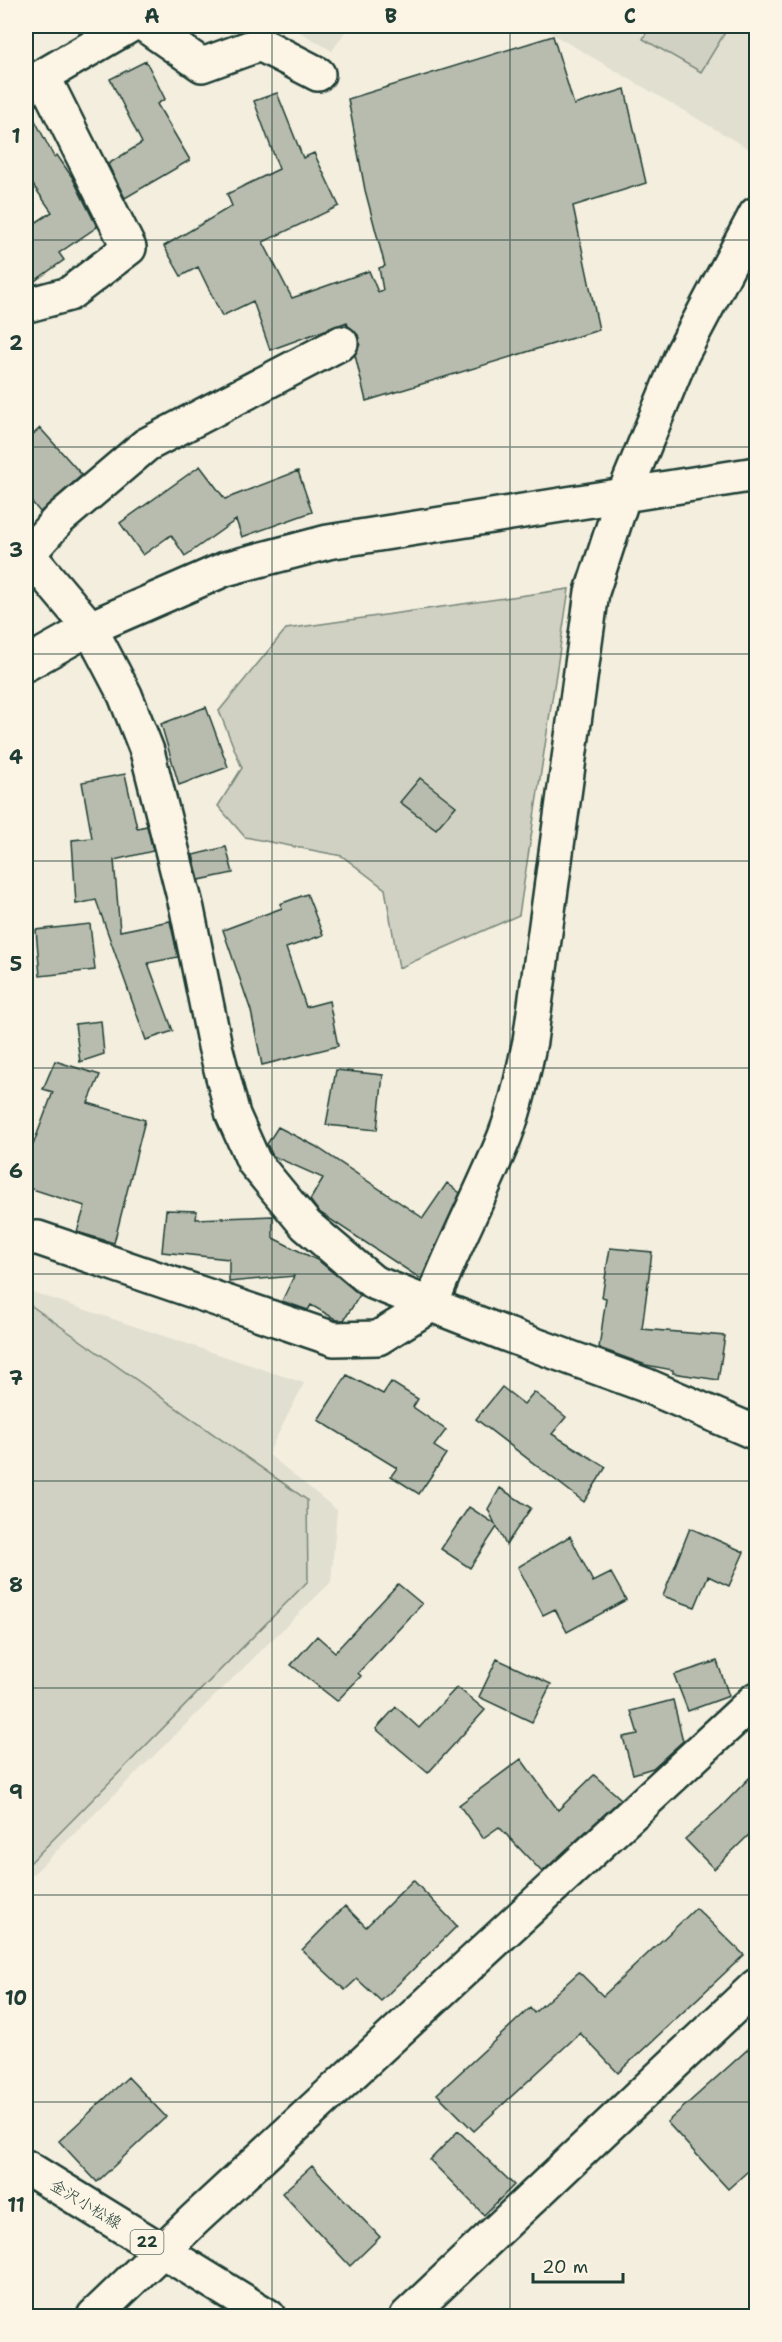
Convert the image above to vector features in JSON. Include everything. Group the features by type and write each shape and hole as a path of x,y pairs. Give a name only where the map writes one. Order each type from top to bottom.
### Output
{"street":[{"path":"26,303 28,305 69,294 129,248 43,76 129,26"},
{"path":"146,26 202,65 260,44 318,74"},
{"path":"26,1238 38,1238 334,1339 378,1338 431,1305 445,1266 501,1147 518,1099 530,1041 592,592 623,496 682,354 756,214"},
{"path":"341,343 146,445 59,519 26,553 90,628 125,695 147,752 187,909 215,1046 233,1116 254,1162 306,1225 373,1282 645,1385 756,1432"},
{"path":"26,664 90,628 225,569 328,542 756,474"},
{"path":"94,2316 204,2211 756,1700"},
{"path":"407,2316 756,1986"},
{"name":"金沢小松線","path":"26,2167 268,2316"}],"shaded area":[{"path":"290,26 349,26 332,51"},
{"path":"539,26 756,26 756,153"},
{"path":"650,26 729,26 701,72 643,39"},
{"path":"569,589 519,915 399,968 385,889 342,856 245,837 218,806 242,768 219,711 286,629"},
{"path":"26,1290 304,1383 268,1454 337,1510 331,1582 26,1881"},
{"path":"26,1302 307,1500 308,1581 26,1867"}],"building":[{"path":"553,36 574,105 625,89 646,183 573,206 599,330 366,401 355,355 360,344 358,335 348,326 347,322 270,350 253,301 222,316 198,267 181,276 164,246 232,206 227,194 279,169 254,101 277,93 303,158 314,153 339,206 263,242 292,298 369,271 378,292 383,290 379,268 385,266 365,190 348,99"},
{"path":"146,61 165,99 157,104 190,160 125,198 108,164 142,143 110,79"},
{"path":"26,103 54,157 57,155 72,177 97,227 59,253 64,260 29,285 26,285 26,229 52,212 26,175"},
{"path":"40,428 82,475 40,512 26,495 26,441"},
{"path":"200,466 225,499 298,471 312,512 242,537 236,520 185,556 171,535 143,555 120,523"},
{"path":"206,707 228,767 179,785 161,724"},
{"path":"125,774 137,828 147,826 153,851 114,860 120,931 170,921 178,957 148,963 173,1031 146,1040 96,900 76,904 72,840 92,838 82,782"},
{"path":"420,778 456,806 436,829 400,802"},
{"path":"226,847 233,873 199,880 193,855"},
{"path":"307,894 323,935 286,948 306,1007 329,1001 338,1046 262,1065 251,1011 223,930 282,908 280,904"},
{"path":"90,924 95,970 40,976 36,930"},
{"path":"101,1021 104,1054 80,1062 75,1024"},
{"path":"55,1061 100,1075 88,1103 145,1120 114,1243 77,1232 85,1206 26,1187 26,1142 33,1145 53,1092 43,1089"},
{"path":"336,1070 383,1075 377,1130 326,1125"},
{"path":"278,1127 315,1146 423,1218 447,1183 460,1193 421,1279 319,1212 310,1200 323,1178 273,1156 267,1144"},
{"path":"166,1210 197,1211 196,1219 273,1216 273,1238 319,1261 360,1295 344,1320 337,1320 311,1305 308,1310 282,1301 294,1276 229,1282 229,1259 162,1252"},
{"path":"610,1248 652,1252 642,1329 725,1336 718,1380 673,1373 673,1370 646,1365 599,1348 606,1298 602,1297"},
{"path":"347,1375 383,1394 391,1382 418,1399 413,1407 446,1430 434,1446 446,1454 419,1494 391,1476 397,1468 318,1420"},
{"path":"502,1387 524,1404 534,1392 566,1417 552,1434 606,1467 584,1502 476,1419"},
{"path":"500,1488 531,1508 506,1545 497,1527 470,1568 441,1549 469,1507 495,1524 488,1509"},
{"path":"690,1528 744,1552 729,1586 708,1576 695,1607 663,1596"},
{"path":"570,1536 593,1582 611,1573 626,1600 567,1632 555,1609 543,1615 518,1567"},
{"path":"398,1584 422,1604 358,1673 361,1676 337,1701 291,1665 317,1636 335,1652"},
{"path":"497,1659 551,1684 532,1722 479,1697"},
{"path":"717,1661 729,1696 688,1711 674,1675"},
{"path":"457,1687 485,1710 428,1773 376,1729 396,1707 419,1728"},
{"path":"673,1700 683,1741 653,1768 633,1774 623,1737 638,1734 631,1711"},
{"path":"521,1759 558,1810 594,1775 621,1799 542,1872 499,1827 483,1838 459,1805"},
{"path":"756,1771 756,1828 714,1869 685,1839 720,1808"},
{"path":"413,1880 457,1926 381,2001 357,1979 345,1990 302,1950 345,1906 366,1927"},
{"path":"696,1908 744,1955 618,2073 580,2033 474,2131 437,2094 530,2008 534,2013 579,1972 603,1996"},
{"path":"756,2042 756,2164 728,2189 667,2122"},
{"path":"128,2077 166,2117 97,2182 59,2141"},
{"path":"458,2131 514,2185 484,2215 430,2160"},
{"path":"312,2166 380,2237 350,2266 282,2193"}]}
